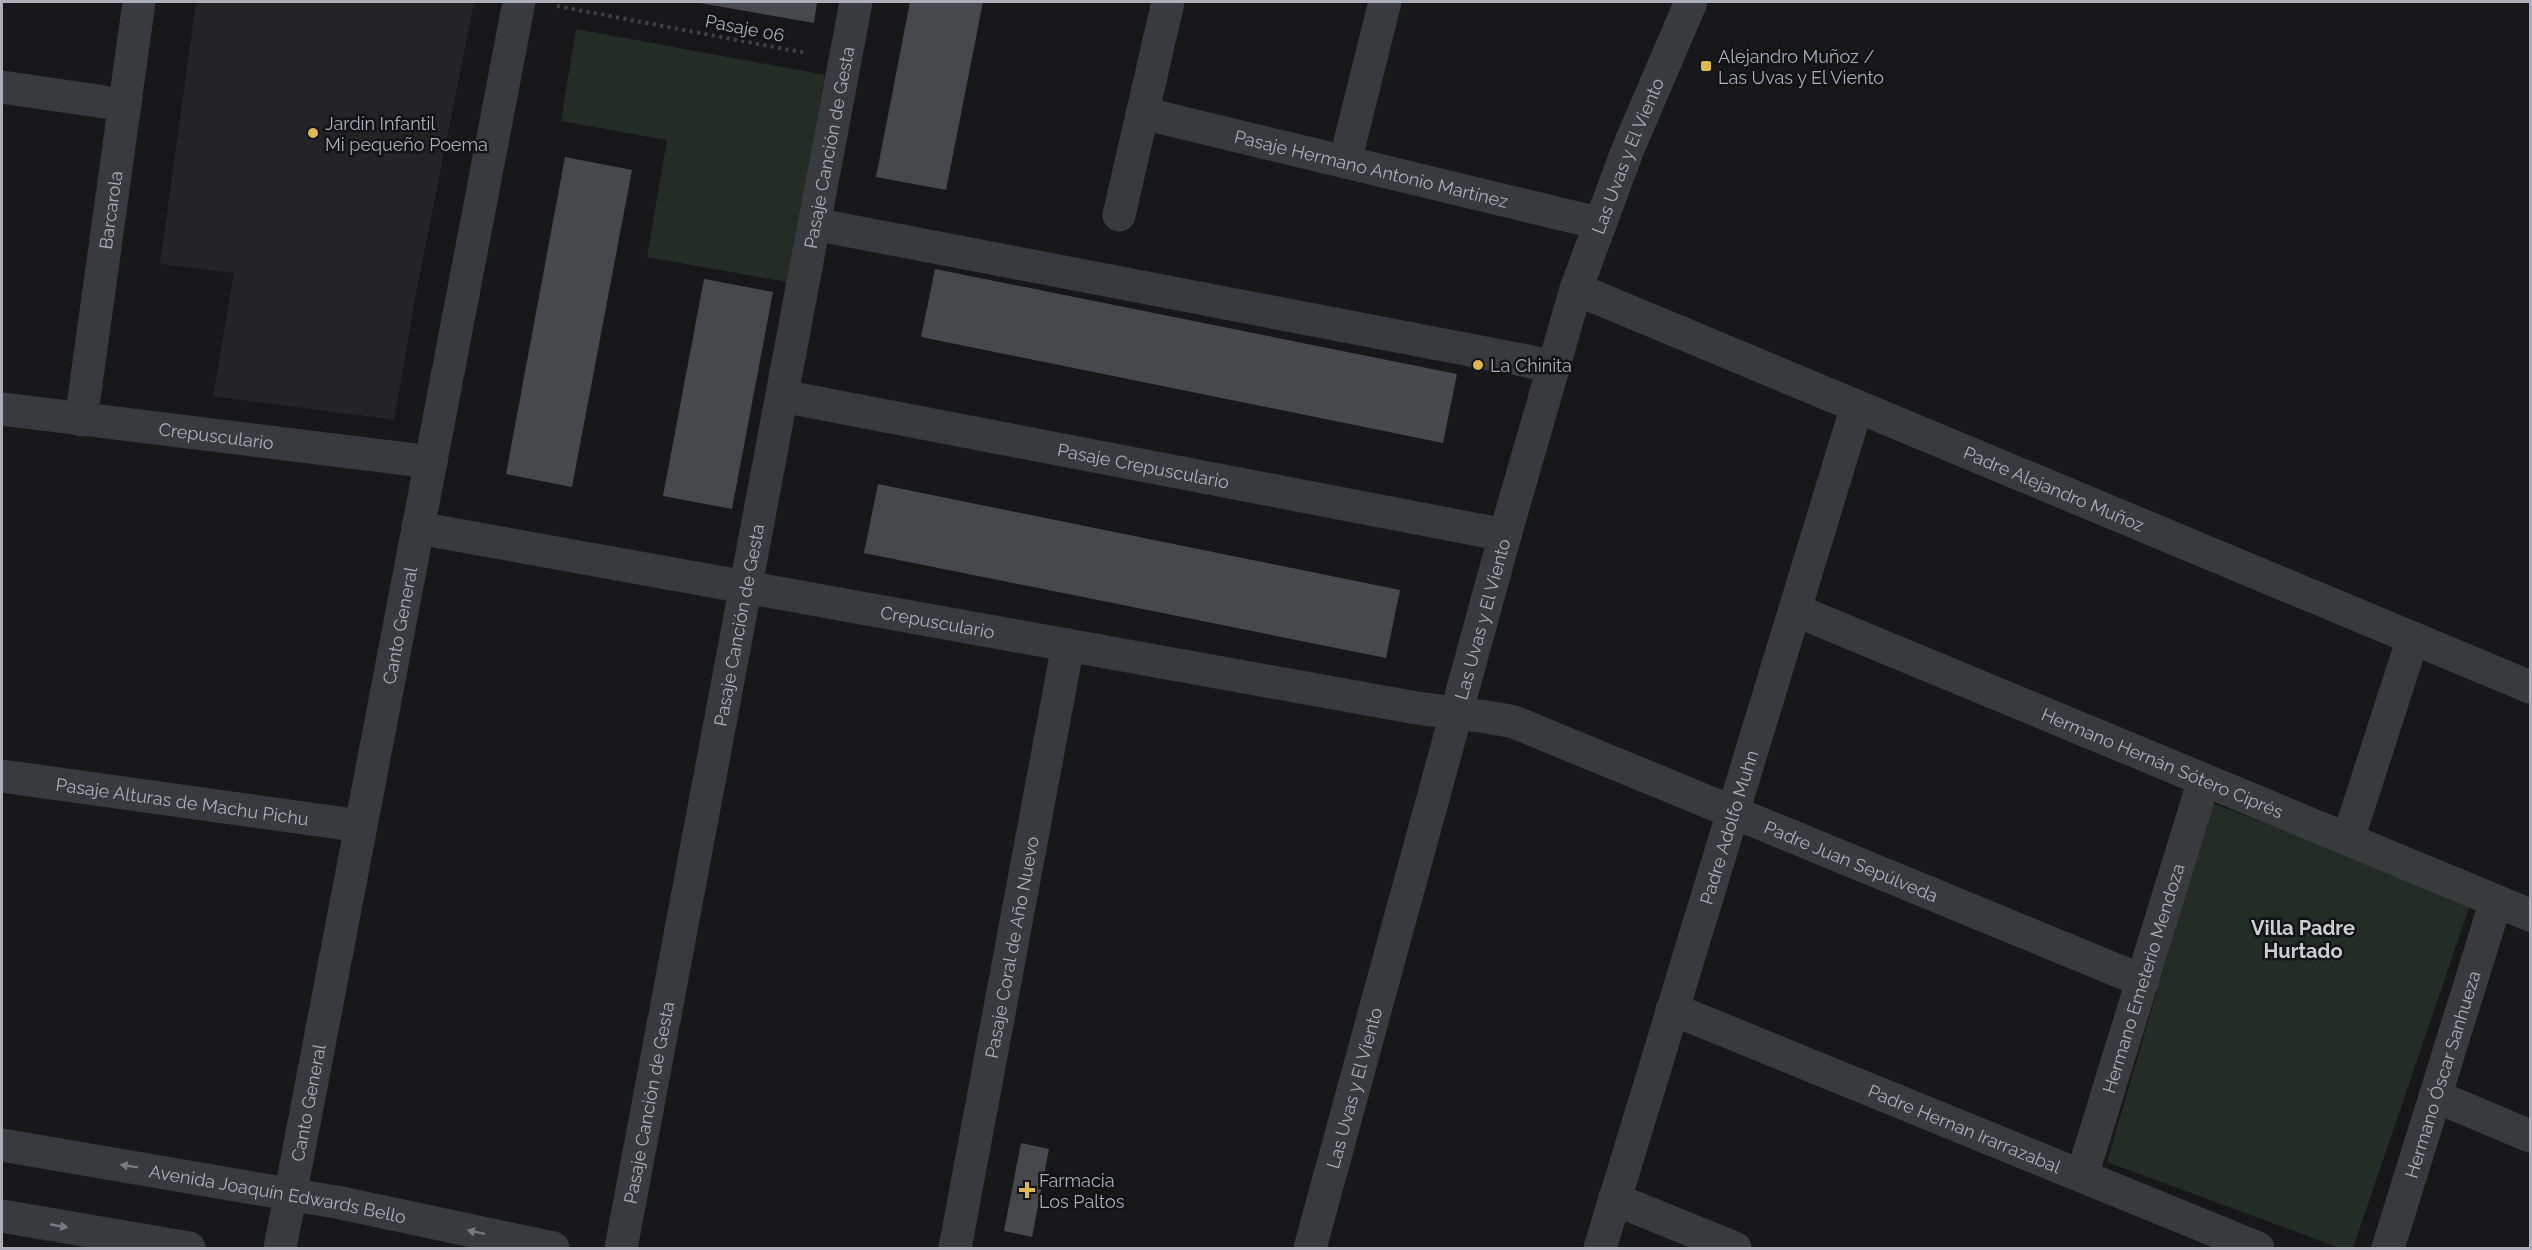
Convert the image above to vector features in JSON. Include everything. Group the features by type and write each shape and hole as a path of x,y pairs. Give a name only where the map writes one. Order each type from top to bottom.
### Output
{"street":[{"name":"Barcarola","path":"81,420 139,2"},
{"name":"Pasaje Canción de Gesta","path":"621,1248 856,2"},
{"path":"1119,215 1168,2"},
{"path":"1345,162 1385,2"},
{"name":"Las Uvas y El Viento","path":"1310,1248 1505,535 1576,289 1598,223 1691,2"},
{"name":"Canto General","path":"280,1248 431,462 532,3"},
{"path":"2,87 125,105"},
{"name":"Pasaje Hermano Antonio Martínez","path":"1142,113 1598,223"},
{"path":"814,224 1553,366"},
{"name":"Padre Alejandro Muñoz","path":"1576,289 2530,687"},
{"name":"Pasaje Crepusculario","path":"782,396 1505,535"},
{"name":"Padre Adolfo Muhn","path":"1600,1248 1857,406"},
{"name":"Crepusculario","path":"2,409 431,462"},
{"name":"Crepusculario","path":"418,528 1456,715"},
{"name":"Hermano Hernán Sótero Ciprés","path":"1795,610 2530,915"},
{"path":"2348,839 2413,638"},
{"name":"Pasaje Coral de Año Nuevo","path":"955,1248 1068,645"},
{"name":"Padre Juan Sepúlveda","path":"1456,715 1486,716 1514,722 2143,981"},
{"name":"Pasaje Alturas de Machu Pichu","path":"2,776 361,826"},
{"name":"Hermano Emeterio Mendoza","path":"2082,1176 2204,780"},
{"name":"Hermano Óscar Sanhueza","path":"2388,1248 2496,901"},
{"name":"Padre Hernan Irarrazabal","path":"1672,1009 2082,1176 2218,1241 2258,1248"},
{"path":"2435,1096 2530,1136"},
{"name":"Avenida Joaquín Edwards Bello","path":"2,1145 291,1194 554,1248"},
{"path":"1614,1199 1735,1248"},
{"path":"2,1216 189,1248"}],"path":[{"name":"Pasaje 06","path":"532,3 845,61"}],"shaded area":[{"name":"Jardín Infantil Mi pequeño Poema","path":"196,2 474,3 415,299 394,420 213,396 234,273 160,264"},
{"path":"576,29 825,75 787,282 647,257 667,140 561,121"},
{"path":"2212,803 2471,902 2353,1248 2340,1248 2107,1162"}],"building":[{"path":"694,2 817,2 814,23"},
{"path":"910,2 983,2 946,190 876,177"},
{"path":"565,157 632,170 572,487 506,474"},
{"path":"935,269 1457,374 1443,443 921,337"},
{"path":"704,279 773,292 732,509 663,496"},
{"path":"878,484 1400,590 1386,658 864,553"},
{"name":"Farmacia Los Paltos","path":"1021,1143 1049,1149 1032,1237 1004,1231"}],"place":[{"name":"Alejandro Muñoz / Las Uvas y El Viento","path":"1706,66"},
{"name":"Jardín Infantil Mi pequeño Poema","path":"313,133"},
{"name":"La Chinita","path":"1478,365"},
{"name":"Farmacia Los Paltos","path":"1027,1190"}],"district":[{"name":"Villa Padre Hurtado","path":"2303,940"}]}
